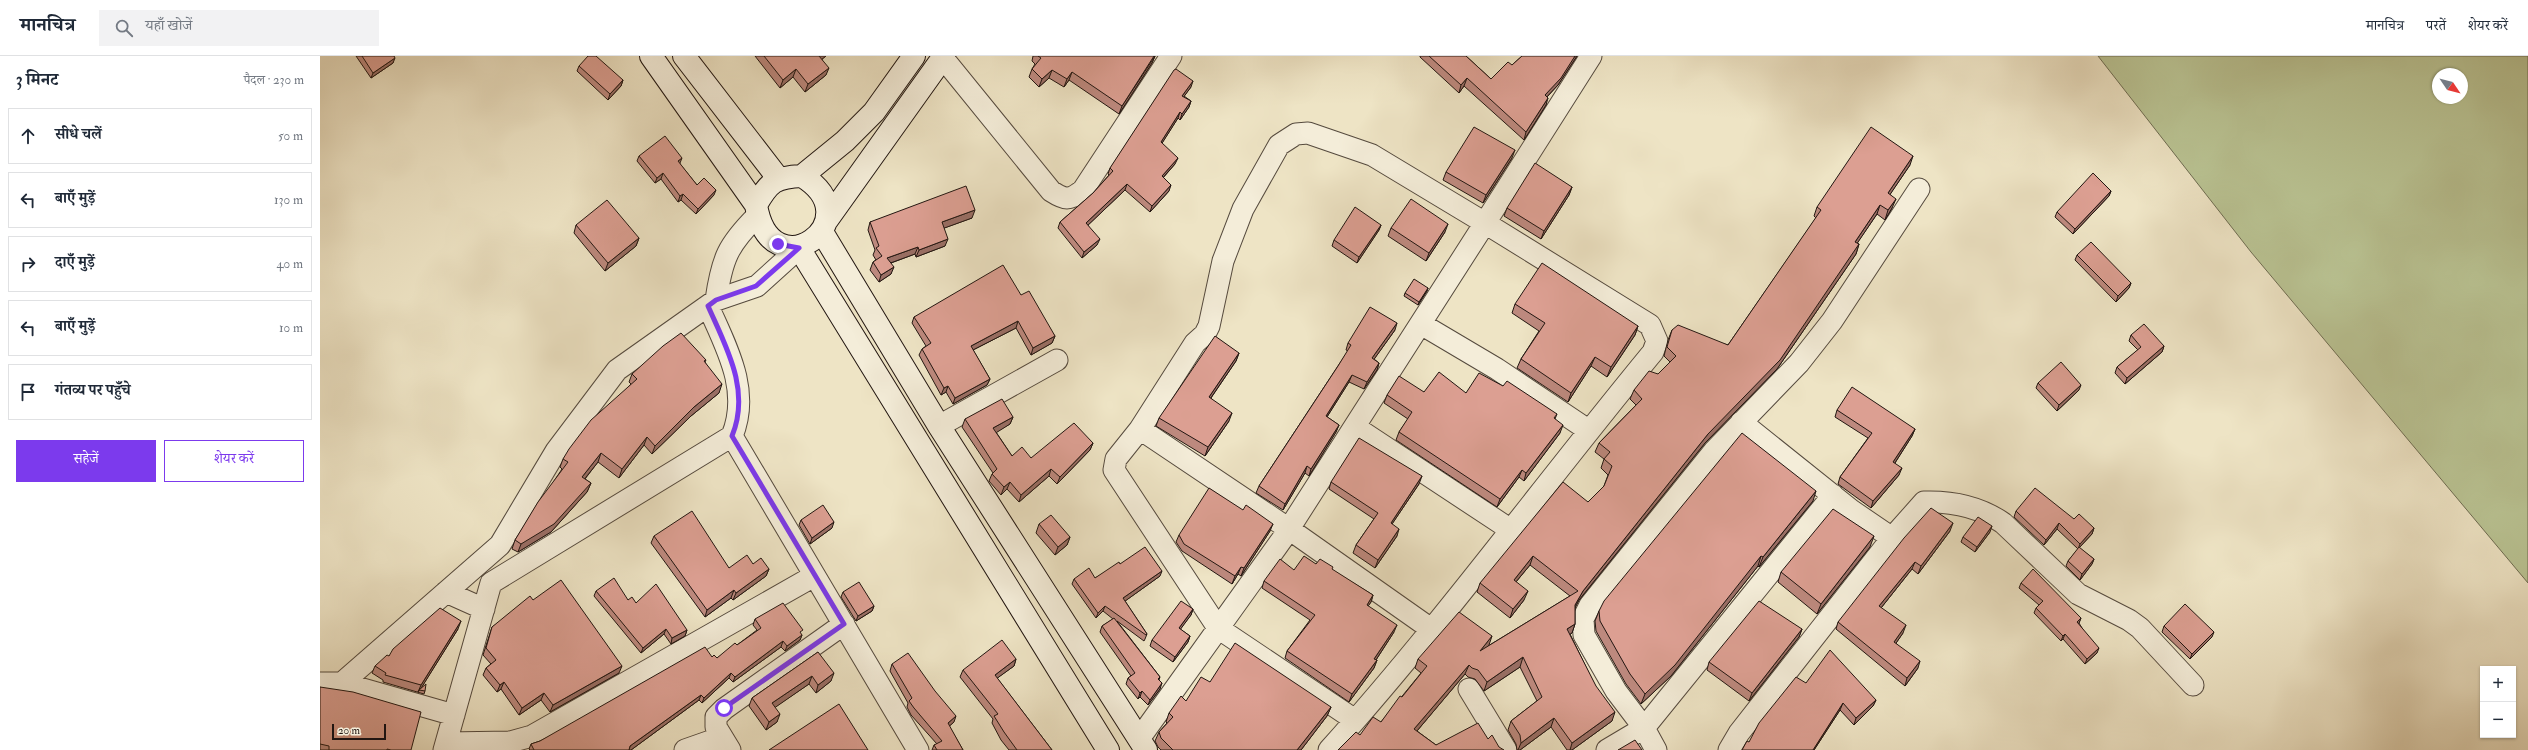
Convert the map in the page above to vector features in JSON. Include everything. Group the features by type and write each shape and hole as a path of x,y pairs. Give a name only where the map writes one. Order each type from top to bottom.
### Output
{"main road":[{"path":"650,56 756,210 761,227 768,237 778,244 799,248 813,241 943,57"},
{"path":"684,56 778,178"},
{"path":"756,210 769,186 778,178 802,176 845,141 874,112 914,56"},
{"path":"802,176 819,188 825,197 828,208 824,226 939,426 1142,745"},
{"path":"799,248 1108,750"}],"street":[{"path":"943,57 1051,191 1062,198 1072,198 1083,190 1171,56"},
{"path":"1142,745 1218,628 1289,529 1591,56"},
{"path":"1329,750 1355,720 1431,628 1510,530 1588,430 1652,352 1657,341 1650,325 1372,155 1308,133 1287,138 1276,151 1243,209 1223,261 1207,330 1194,343 1140,429 1116,459 1114,470 1218,628 1355,720"},
{"path":"1656,750 1644,728 1616,691 1584,636 1583,619 1590,605 1741,422 1800,363 1832,321 1919,189"},
{"path":"491,583 732,436 740,407 739,389 733,363 712,303 720,270 736,237 756,210"},
{"path":"799,248 756,286 712,303 617,370 556,451 500,545 446,747 510,742 532,736 822,589"},
{"path":"1421,324 1497,369 1588,430"},
{"path":"939,426 1057,360"},
{"path":"1741,422 1833,496 1892,538"},
{"path":"1355,426 1510,530"},
{"path":"1140,429 1289,529 1431,628"},
{"path":"732,436 918,750"},
{"path":"1607,750 1644,728 1833,496"},
{"path":"1729,750 1739,733 1892,538 1924,502 1969,506 1990,514 2003,523 2078,594 2098,606 2129,620 2140,628 2193,685"},
{"path":"342,683 500,545"},
{"path":"446,592 484,609"},
{"path":"685,750 726,744 716,727 716,717 724,708 844,624"},
{"path":"320,683 342,683 454,715"},
{"path":"1469,689 1506,750"}],"green space":[{"path":"2098,56 2528,56 2528,583 2251,252"}],"building":[{"path":"362,56 394,56 395,58 373,73"},
{"path":"588,56 596,56 623,80 610,94 579,66"},
{"path":"764,56 819,56 829,68 808,84 796,69 783,80"},
{"path":"1038,56 1154,56 1122,106 1072,72 1067,79 1052,70 1042,79 1032,69 1041,58"},
{"path":"1429,56 1466,56 1491,79 1508,62 1512,65 1522,56 1575,56 1561,78 1545,95 1548,98 1526,132 1467,78 1461,85"},
{"path":"1176,69 1193,81 1182,96 1191,101 1182,114 1180,112 1161,142 1178,158 1162,176 1171,185 1152,206 1127,184 1086,223 1100,239 1084,252 1060,222 1093,193 1113,171 1110,168"},
{"path":"1474,127 1515,150 1486,195 1446,172"},
{"path":"1871,127 1913,156 1888,193 1896,199 1888,210 1880,205 1855,242 1859,244 1780,360 1708,434 1583,591 1575,605 1575,624 1567,629 1596,686 1615,712 1572,743 1554,718 1521,743 1520,735 1511,721 1542,697 1523,657 1487,682 1478,670 1469,665 1414,729 1436,745 1478,723 1488,739 1492,735 1499,747 1504,750 1338,750 1356,732 1360,735 1373,717 1381,722 1400,696 1402,697 1427,666 1418,659 1459,612 1492,636 1480,651 1578,591 1533,556 1514,580 1528,591 1513,609 1480,583 1563,482 1588,502 1604,486 1612,466 1604,459 1610,452 1599,443 1642,399 1634,390 1649,371 1658,374 1676,356 1667,347 1672,330 1678,325 1728,345 1821,210 1817,207"},
{"path":"665,136 682,158 678,161 697,185 704,178 716,190 698,209 683,194 680,196 663,173 657,178 639,156"},
{"path":"1535,163 1572,187 1544,231 1507,208"},
{"path":"2093,173 2111,191 2075,229 2057,212"},
{"path":"966,186 975,210 942,222 948,239 919,250 918,247 887,258 894,267 881,275 873,262 882,256 876,248 879,246 870,222"},
{"path":"1411,199 1448,224 1429,253 1391,228"},
{"path":"607,200 639,238 608,263 576,225"},
{"path":"1355,207 1381,225 1359,257 1334,240"},
{"path":"2091,242 2131,283 2118,296 2077,255"},
{"path":"1542,263 1638,326 1611,367 1595,357 1571,393 1521,359 1545,323 1515,304"},
{"path":"1003,265 1021,295 1029,291 1055,336 1033,348 1018,321 971,346 990,379 955,398 948,386 944,388 922,349 931,343 914,317"},
{"path":"1414,279 1428,288 1419,302 1405,293"},
{"path":"1370,307 1397,323 1372,358 1379,363 1367,382 1352,375 1326,416 1339,425 1311,469 1307,466 1285,504 1259,486 1338,366 1351,345 1348,343"},
{"path":"2144,324 2164,346 2127,378 2117,367 2141,347 2131,335"},
{"path":"681,333 706,360 704,361 722,384 694,407 655,446 647,437 622,469 601,453 582,477 591,483 554,524 521,544 515,540 538,502 568,462 563,459 569,449 591,420 637,379 632,374 663,346"},
{"path":"1215,336 1239,353 1209,397 1232,413 1208,447 1159,418"},
{"path":"2061,362 2081,385 2059,405 2038,383"},
{"path":"1439,372 1466,393 1479,373 1503,386 1507,381 1557,414 1554,418 1563,425 1526,473 1522,470 1500,499 1399,432 1412,412 1387,395 1399,376 1424,392"},
{"path":"1852,387 1915,429 1893,462 1902,468 1873,501 1840,477 1872,433 1837,410"},
{"path":"1002,399 1013,417 993,428 1012,456 1022,447 1031,458 1074,423 1093,443 1060,477 1051,469 1021,495 1010,482 1004,487 992,474 997,469 965,419"},
{"path":"1742,433 1816,491 1763,557 1761,556 1675,665 1645,694 1630,674 1600,621 1599,611 1604,601"},
{"path":"1359,438 1422,476 1391,523 1399,529 1378,560 1356,545 1378,513 1331,482"},
{"path":"1209,488 1243,510 1246,505 1273,524 1244,568 1241,567 1235,576 1184,544 1179,535"},
{"path":"2035,488 2074,519 2079,514 2094,528 2080,544 2059,523 2046,540 2016,511"},
{"path":"823,505 834,522 812,538 801,520"},
{"path":"1931,508 1953,523 1921,566 1915,562 1879,606 1906,625 1894,642 1920,661 1907,678 1838,622 1904,538"},
{"path":"1833,509 1874,536 1821,604 1781,572"},
{"path":"692,511 729,568 747,555 753,564 761,558 769,569 736,593 734,590 707,610 654,536"},
{"path":"1051,515 1070,537 1058,547 1039,524"},
{"path":"1978,517 1992,526 1977,547 1963,537"},
{"path":"1145,547 1162,571 1123,598 1147,634 1146,635 1105,606 1098,613 1074,579 1089,568 1095,578 1119,562 1120,564"},
{"path":"2079,547 2094,559 2082,574 2068,561"},
{"path":"1304,556 1316,564 1320,559 1333,567 1332,569 1373,595 1367,605 1397,625 1374,659 1377,660 1352,694 1287,651 1315,615 1264,581 1280,559 1294,570"},
{"path":"2033,569 2081,618 2077,622 2099,648 2087,659 2065,634 2063,636 2036,608 2043,601 2021,583"},
{"path":"614,578 628,600 632,597 636,603 656,584 687,630 672,638 666,629 643,648 596,591"},
{"path":"561,580 622,666 553,705 544,693 522,708 504,682 500,685 486,668 496,660 486,648 492,627 530,596 533,600"},
{"path":"859,582 874,606 858,616 843,592"},
{"path":"1181,601 1193,609 1179,628 1190,636 1175,657 1152,640"},
{"path":"1759,601 1802,629 1752,693 1709,662"},
{"path":"783,603 803,630 800,632 802,635 787,646 783,641 735,677 731,673 704,698 701,695 630,746 629,750 534,750 531,744 540,741 705,647 712,657 714,655 717,658 735,643 737,645 761,628 755,619"},
{"path":"2185,604 2214,632 2192,654 2164,626"},
{"path":"440,608 461,621 421,685 385,675 386,673 375,666 387,655 389,656 393,649"},
{"path":"1114,618 1160,677 1158,679 1162,683 1150,700 1142,691 1140,693 1128,678 1135,673 1102,626"},
{"path":"1002,640 1016,659 995,675 1052,750 1017,750 994,716 998,714 963,670"},
{"path":"1235,643 1331,707 1297,750 1173,750 1161,738 1159,732 1173,717 1169,713 1181,696 1186,701 1201,677 1210,682"},
{"path":"1830,650 1876,700 1856,718 1843,703 1813,750 1742,750 1747,741 1749,742 1759,723 1796,677 1806,683"},
{"path":"818,652 834,673 818,685 812,676 772,703 780,714 769,722 752,698"},
{"path":"908,653 935,691 956,716 948,723 963,750 937,750 934,745 942,741 909,701 912,698 892,664"},
{"path":"426,684 425,691 419,690"},
{"path":"320,687 353,692 421,712 411,750 329,750 329,746 320,744"},
{"path":"839,704 868,750 769,750"},
{"path":"1635,740 1642,750 1618,750"}],"route":[{"path":"724,708 844,624 814,576 732,436 740,407 739,389 733,363 708,306 716,300 756,286 799,248 778,244"}]}
